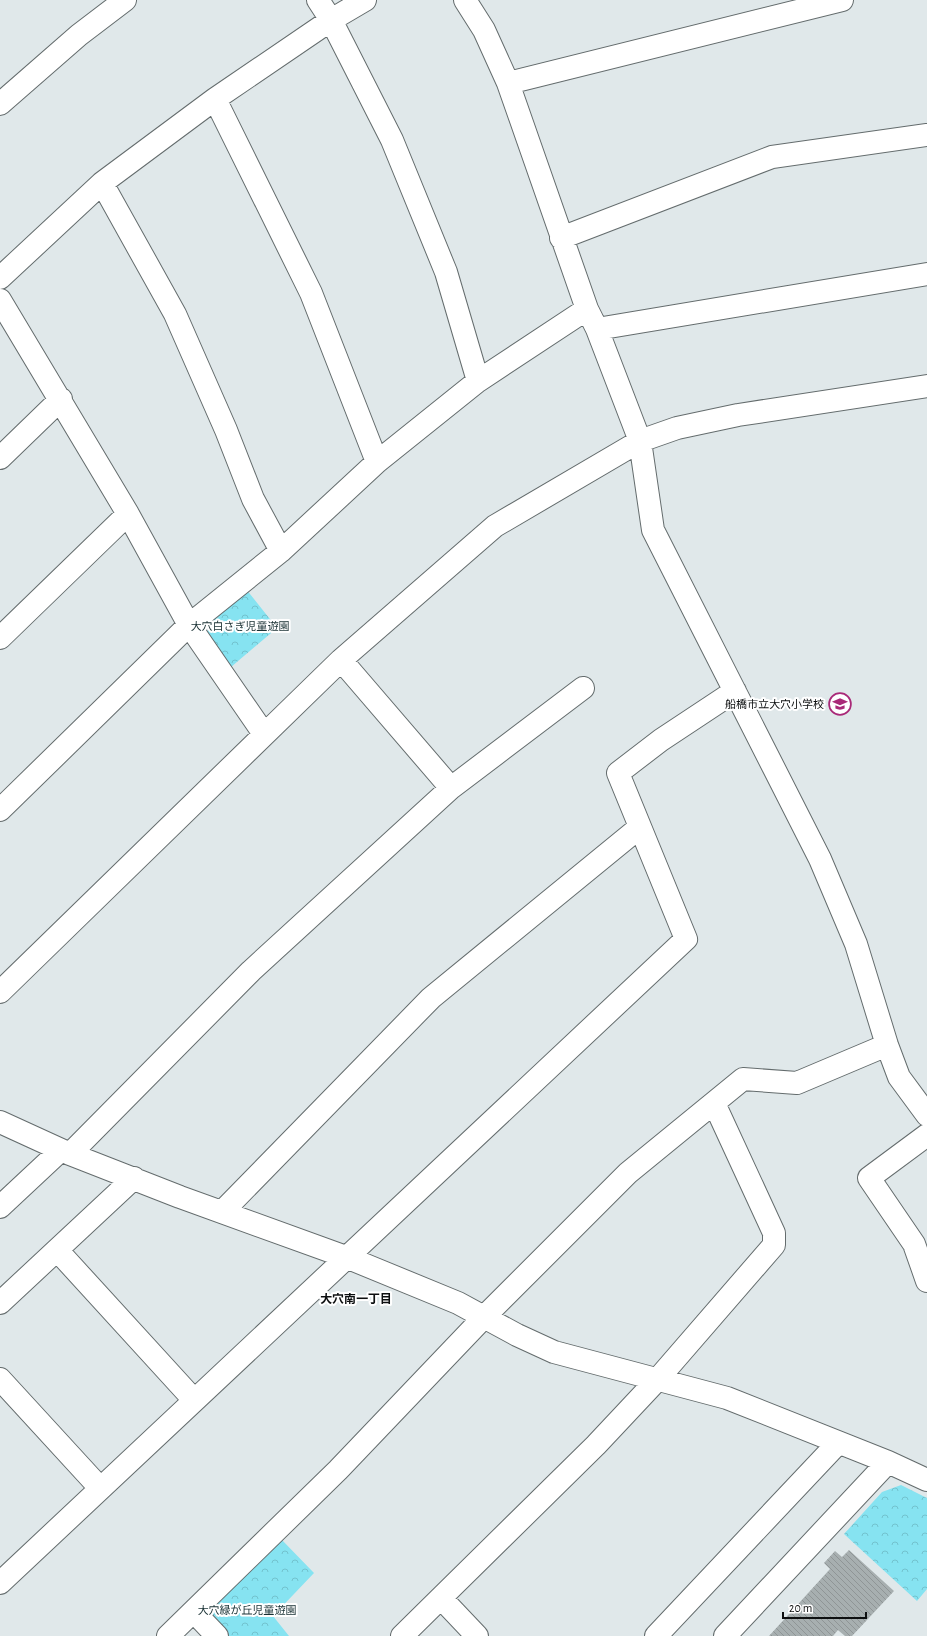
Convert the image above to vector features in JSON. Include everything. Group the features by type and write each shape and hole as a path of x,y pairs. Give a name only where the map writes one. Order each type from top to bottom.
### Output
{"street":[{"path":"0,104 79,34 125,0"},
{"path":"318,0 331,20 392,140 446,272 478,381"},
{"path":"0,278 102,183 215,99 331,20 365,0"},
{"path":"466,0 484,30 508,83 587,309 597,329 640,441 653,530 820,859 853,937 887,1045 899,1077 927,1115"},
{"path":"508,83 799,5 842,0"},
{"path":"215,99 310,293 377,462"},
{"path":"561,238 772,157 927,135"},
{"path":"102,183 176,314 226,430 253,499 281,551"},
{"path":"597,329 927,274"},
{"path":"0,300 61,399 128,514 189,625 264,734"},
{"path":"0,810 189,625 281,551 377,462 478,381 587,309"},
{"path":"0,992 341,660 495,526 640,441 677,428 738,415 927,386"},
{"path":"0,458 61,399"},
{"path":"0,638 128,514"},
{"path":"341,660 451,788"},
{"path":"0,1207 65,1152 251,971 451,788 583,688"},
{"path":"2,1578 686,939 618,773 662,740 735,691"},
{"path":"222,1212 431,998 640,827"},
{"path":"168,1636 338,1470 484,1317 628,1173 743,1079 796,1082 887,1045"},
{"path":"402,1636 596,1445 657,1380 774,1245 774,1234 714,1103"},
{"path":"0,1122 65,1152 222,1212 346,1257 458,1303 554,1352 727,1398 888,1462 927,1480"},
{"path":"927,1135 869,1178 914,1244 927,1281"},
{"path":"0,1303 134,1178"},
{"path":"57,1250 194,1400"},
{"path":"0,1379 100,1488"},
{"path":"656,1636 838,1443"},
{"path":"725,1636 888,1462"},
{"path":"441,1598 476,1636"},
{"path":"194,1612 217,1636"}],"green space":[{"name":"大穴白さぎ児童遊園","path":"246,589 277,628 231,667 207,632 215,614"},
{"path":"901,1485 927,1498 927,1589 917,1601 844,1534 882,1492"},
{"name":"大穴緑が丘児童遊園","path":"281,1539 314,1573 273,1616 289,1636 226,1636 210,1621 211,1608"}],"building":[{"path":"849,1550 894,1591 852,1636 845,1636 838,1630 833,1636 769,1636 830,1569 824,1563 835,1551 842,1557"}],"place":[{"name":"船橋市立大穴小学校","path":"840,704"}],"district":[{"name":"大穴南一丁目","path":"356,1299"}]}
